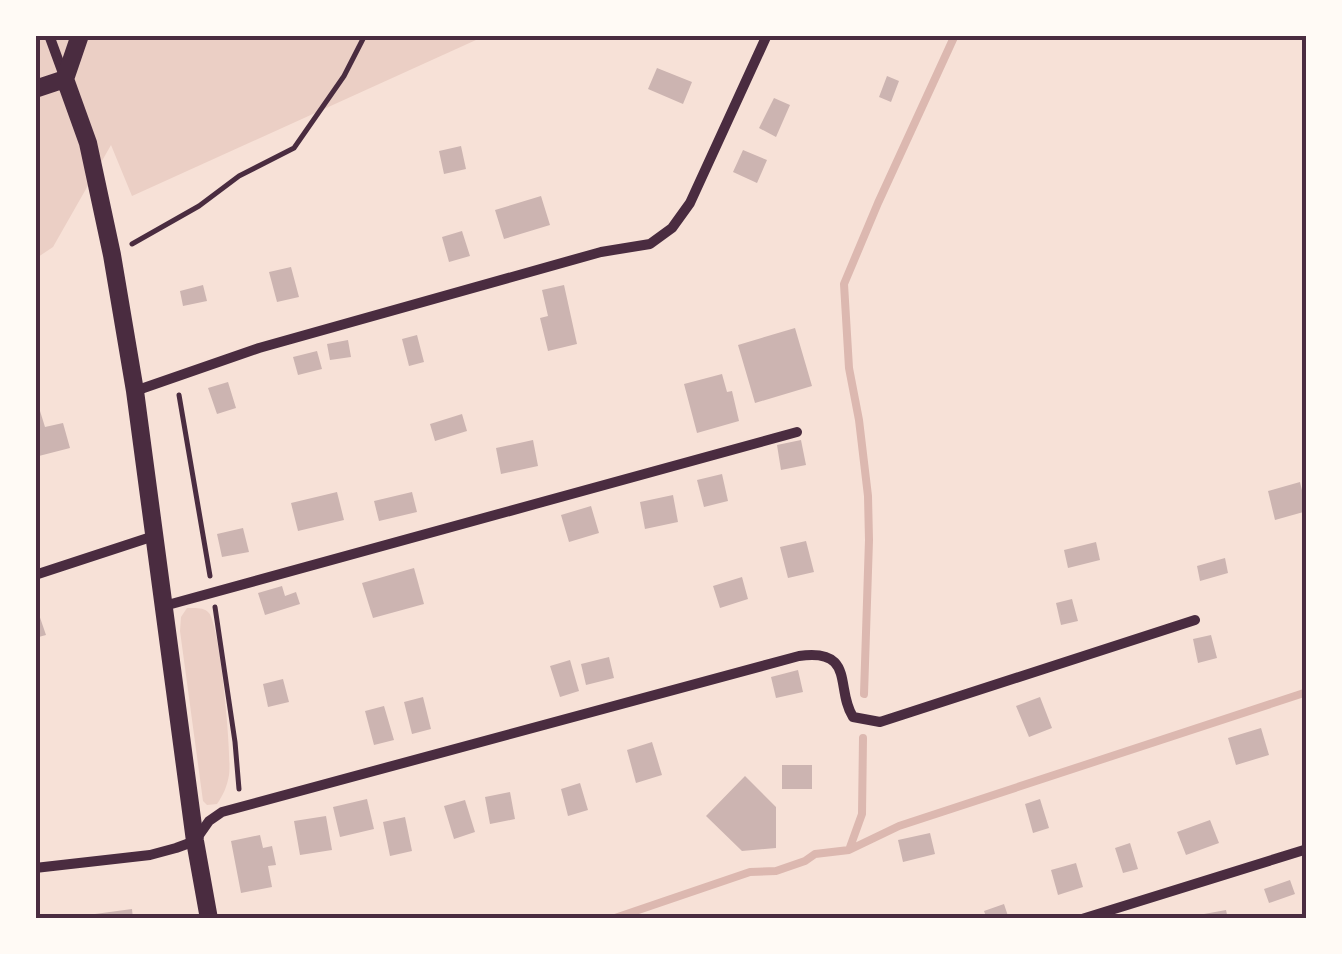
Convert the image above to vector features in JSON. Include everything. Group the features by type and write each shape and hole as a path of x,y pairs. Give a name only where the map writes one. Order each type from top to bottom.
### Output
{"street":[{"path":"49,35 88,143 112,255 136,391 208,919"},
{"path":"65,79 80,35"},
{"path":"136,391 278,342 601,252 650,244 672,228 690,202 767,35"},
{"path":"35,89 65,79"},
{"path":"164,606 796,432"},
{"path":"35,575 154,536"},
{"path":"35,868 150,855 195,840 222,812 799,656 812,654 840,667 846,686 845,704 853,717 880,722 1195,620"},
{"path":"1082,919 1304,850"}],"path":[{"path":"112,255 198,206 239,176 294,148 344,76 365,35"}],"shaded area":[{"path":"35,35 487,35 132,196 111,145 53,247 35,259"},
{"path":"187,608 209,613 221,665 229,775 217,804 207,805 203,801 180,631 181,617"}],"building":[{"path":"657,68 692,82 683,104 648,89"},
{"path":"887,76 899,81 891,102 879,97"},
{"path":"774,98 790,105 776,137 759,128"},
{"path":"461,146 466,169 444,174 439,151"},
{"path":"743,150 767,160 757,183 733,172"},
{"path":"541,196 550,225 504,239 495,210"},
{"path":"462,231 470,256 449,262 442,237"},
{"path":"291,267 299,297 277,302 269,272"},
{"path":"203,285 207,301 183,306 180,291"},
{"path":"564,285 577,344 548,351 540,318 548,316 542,290"},
{"path":"795,328 812,386 755,403 738,345"},
{"path":"417,335 424,362 409,366 402,339"},
{"path":"348,340 351,357 330,360 327,344"},
{"path":"317,351 322,369 298,375 293,357"},
{"path":"722,374 727,392 732,391 739,421 697,433 684,384"},
{"path":"228,382 236,408 217,414 208,388"},
{"path":"35,395 45,427 63,423 70,448 35,457"},
{"path":"462,414 467,431 435,441 430,424"},
{"path":"533,440 538,466 501,474 496,448"},
{"path":"801,440 806,465 781,470 777,445"},
{"path":"722,474 728,501 704,507 697,480"},
{"path":"1300,482 1307,511 1275,520 1268,491"},
{"path":"337,492 344,520 298,531 291,503"},
{"path":"412,492 417,512 379,521 374,501"},
{"path":"673,495 678,522 645,529 640,502"},
{"path":"591,506 599,533 569,542 561,515"},
{"path":"243,528 249,552 222,557 217,534"},
{"path":"806,541 814,572 788,578 780,547"},
{"path":"1096,542 1100,560 1068,568 1064,550"},
{"path":"1225,558 1228,573 1200,581 1197,566"},
{"path":"414,568 424,604 373,618 362,583"},
{"path":"742,577 748,599 720,608 713,586"},
{"path":"282,586 285,596 296,592 300,604 265,615 258,593"},
{"path":"1072,599 1078,621 1061,625 1056,603"},
{"path":"35,603 46,635 35,638"},
{"path":"1211,635 1217,658 1198,663 1193,639"},
{"path":"609,657 614,678 586,685 581,664"},
{"path":"570,660 579,691 560,697 550,666"},
{"path":"798,670 803,692 776,698 771,677"},
{"path":"283,679 289,702 268,707 263,684"},
{"path":"423,697 431,729 412,734 404,702"},
{"path":"1040,697 1052,728 1029,737 1016,706"},
{"path":"384,706 394,740 374,745 365,711"},
{"path":"1261,728 1269,755 1236,765 1228,738"},
{"path":"652,742 662,775 636,783 627,750"},
{"path":"782,765 812,765 812,789 782,789"},
{"path":"745,776 776,807 776,848 742,851 706,816"},
{"path":"580,783 588,810 568,816 561,789"},
{"path":"510,792 515,819 490,824 485,797"},
{"path":"367,799 374,829 340,837 333,807"},
{"path":"1040,799 1049,828 1033,833 1025,804"},
{"path":"465,800 475,832 454,839 444,806"},
{"path":"326,816 332,850 300,855 294,821"},
{"path":"405,817 412,851 390,856 383,822"},
{"path":"1210,820 1219,843 1186,855 1177,832"},
{"path":"930,833 935,854 903,862 898,840"},
{"path":"260,835 263,848 272,846 276,865 268,866 272,887 241,893 231,841"},
{"path":"1130,843 1138,869 1123,873 1115,848"},
{"path":"1076,863 1083,887 1058,895 1051,870"},
{"path":"1290,880 1295,894 1269,903 1264,889"},
{"path":"1004,904 1009,919 987,919 984,911"},
{"path":"132,909 133,919 96,919 95,914"},
{"path":"1226,910 1228,919 1205,919 1204,914"}],"waterway":[{"path":"864,694 868,496 849,368 844,284 955,35"},
{"path":"612,919 750,872 776,871 815,854 849,850 899,826 1307,692"},
{"path":"849,850 862,814 863,738"}]}
